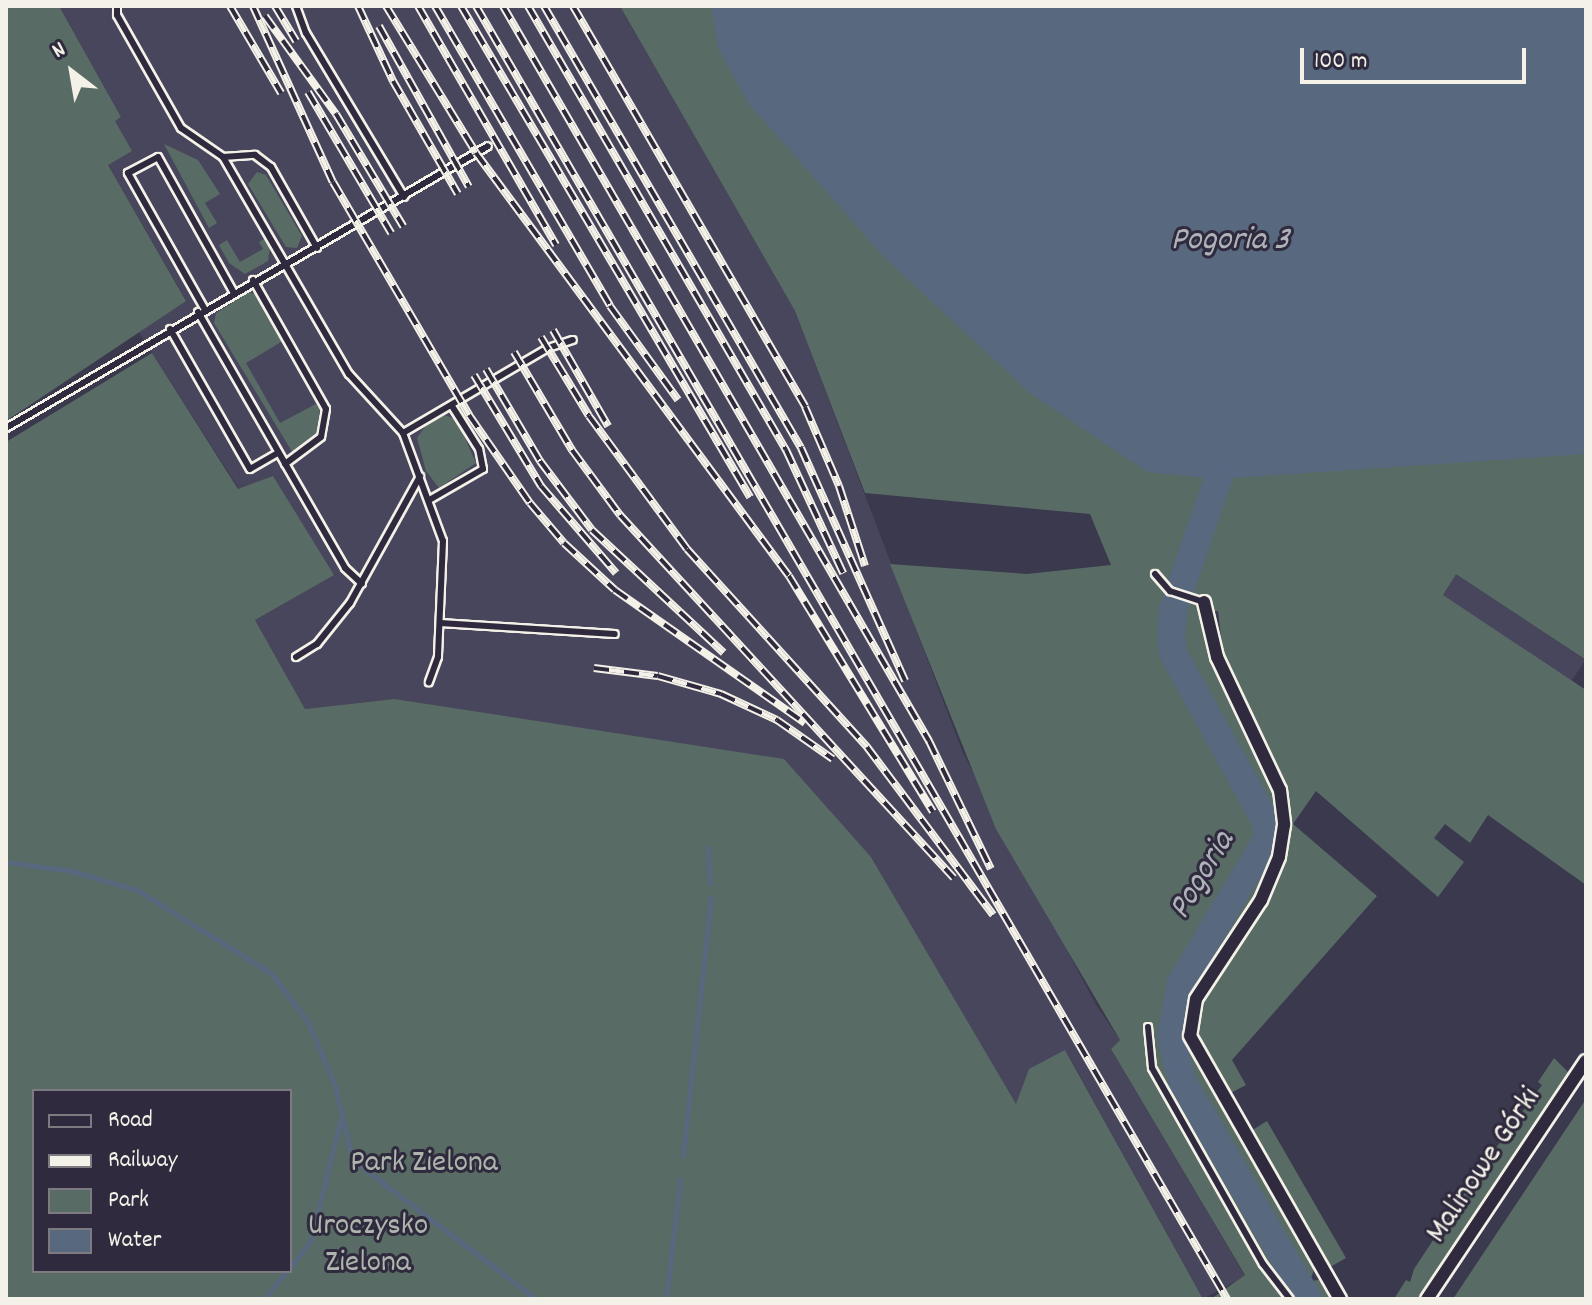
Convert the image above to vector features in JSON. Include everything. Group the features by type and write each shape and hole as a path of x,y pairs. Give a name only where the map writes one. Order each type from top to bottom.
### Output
{"street":[{"path":"1199,600 1217,657 1280,790 1284,825 1279,857 1261,900 1199,992 1190,1036 1340,1299"},
{"name":"Malinowe Górki","path":"1427,1299 1586,1061"}],"lane":[{"path":"117,6 117,15 181,128 223,157 349,374 403,433 431,499 443,541 438,657 429,682"},
{"path":"296,6 306,33 404,197"},
{"path":"6,428 233,291 284,262 317,248 488,146"},
{"path":"223,157 255,155 271,167 317,248"},
{"path":"233,291 158,157 128,173 278,453 345,568 362,584"},
{"path":"253,280 326,409 321,437 285,464"},
{"path":"170,329 250,469 278,453"},
{"path":"403,433 548,348 573,340"},
{"path":"431,499 483,469 479,449 452,406"},
{"path":"296,657 317,644 362,584 420,476"},
{"path":"1155,574 1170,591 1199,600"},
{"path":"440,623 615,634"},
{"path":"1148,1027 1152,1068 1263,1264 1290,1299"}],"shaded area":[{"path":"59,6 620,6 795,311 963,753 1096,1005 1120,1040 1111,1049 1245,1276 1203,1299 1066,1051 1016,1105 871,857 394,699 305,709 255,620 334,574 239,489 138,331 186,300 108,165 115,120 121,117"},
{"path":"1456,573 1585,660 1571,682 1441,595"}],"green space":[{"path":"6,6 59,6 121,117 115,121 132,151 108,165 186,301 6,421"},
{"path":"620,6 1586,6 1586,660 1456,574 1443,595 1586,690 1586,885 1488,815 1470,843 1445,824 1434,838 1464,862 1438,897 1316,791 1293,824 1377,896 1232,1060 1246,1085 1229,1094 1195,1033 1202,1000 1272,891 1288,849 1291,812 1284,783 1223,653 1218,611 1200,613 1211,657 1273,790 1278,827 1252,904 1192,990 1182,1024 1184,1040 1296,1234 1314,1270 1310,1281 1319,1280 1332,1299 1211,1299 1245,1275 1111,1049 1120,1040 996,829 890,564 1027,574 1111,565 1090,514 865,493 795,311"},
{"path":"164,144 198,160 220,194 205,203 217,223 209,228"},
{"path":"257,172 266,175 302,236 297,248 286,247 248,184"},
{"path":"264,239 270,248 268,261 245,274 229,263 219,245 227,240 240,262 263,249 259,242"},
{"path":"249,292 260,296 282,336 281,342 246,363 280,423 316,404 320,409 316,437 294,455 214,323 216,313"},
{"path":"152,353 238,489 273,476 334,575 255,620 305,709 394,699 784,759 871,857 1016,1104 1029,1069 1065,1050 1203,1299 6,1299 6,442"},
{"path":"445,415 457,420 476,463 439,488 426,471 417,438 426,425"},
{"path":"1554,1058 1570,1074 1420,1299 1394,1299 1406,1280 1410,1282 1414,1269 1474,1178 1478,1180 1482,1167 1542,1085 1538,1082"},
{"path":"1586,1099 1586,1299 1453,1299"},
{"path":"1267,1121 1346,1258 1332,1266 1326,1265 1251,1131"}],"water":[{"name":"Pogoria 3","path":"711,6 1586,6 1586,454 1218,479 1147,472 1030,393 884,257 748,103 718,48"}],"waterway":[{"name":"Pogoria","path":"1218,479 1173,610 1171,638 1174,655 1266,822 1268,838 1181,983 1171,1036 1182,1081 1308,1299"},
{"path":"708,848 710,883"},
{"path":"6,862 72,871 137,890 271,973 308,1022 335,1086 350,1150 363,1168 536,1299"},
{"path":"683,1155 711,898"},
{"path":"292,1265 311,1240 340,1122"},
{"path":"666,1299 680,1179"},
{"path":"264,1299 285,1273"}],"railway":[{"path":"230,6 281,93"},
{"path":"253,6 333,182 469,415 530,503 564,543 615,590 805,723"},
{"path":"275,6 296,41"},
{"path":"358,6 393,81 458,194"},
{"path":"386,6 476,153 789,576 933,812"},
{"path":"418,6 556,245"},
{"path":"435,6 610,306 678,400"},
{"path":"461,6 750,497"},
{"path":"476,6 1227,1299"},
{"path":"503,6 929,741 991,869"},
{"path":"528,6 786,450 843,573"},
{"path":"544,6 801,448 905,681"},
{"path":"573,6 805,407 839,486 865,566"},
{"path":"265,16 336,114 403,226"},
{"path":"379,26 469,187"},
{"path":"308,92 391,233"},
{"path":"553,330 608,426"},
{"path":"541,337 589,416 687,549 867,747 993,915"},
{"path":"514,352 572,450 620,515 954,878"},
{"path":"486,369 540,461 592,530 724,653"},
{"path":"474,375 541,486 616,573"},
{"path":"594,668 658,676 721,694 777,720 833,759"}],"park label":[{"name":"Park Zielona","path":"424,1164"},
{"name":"Uroczysko Zielona","path":"368,1246"}]}
